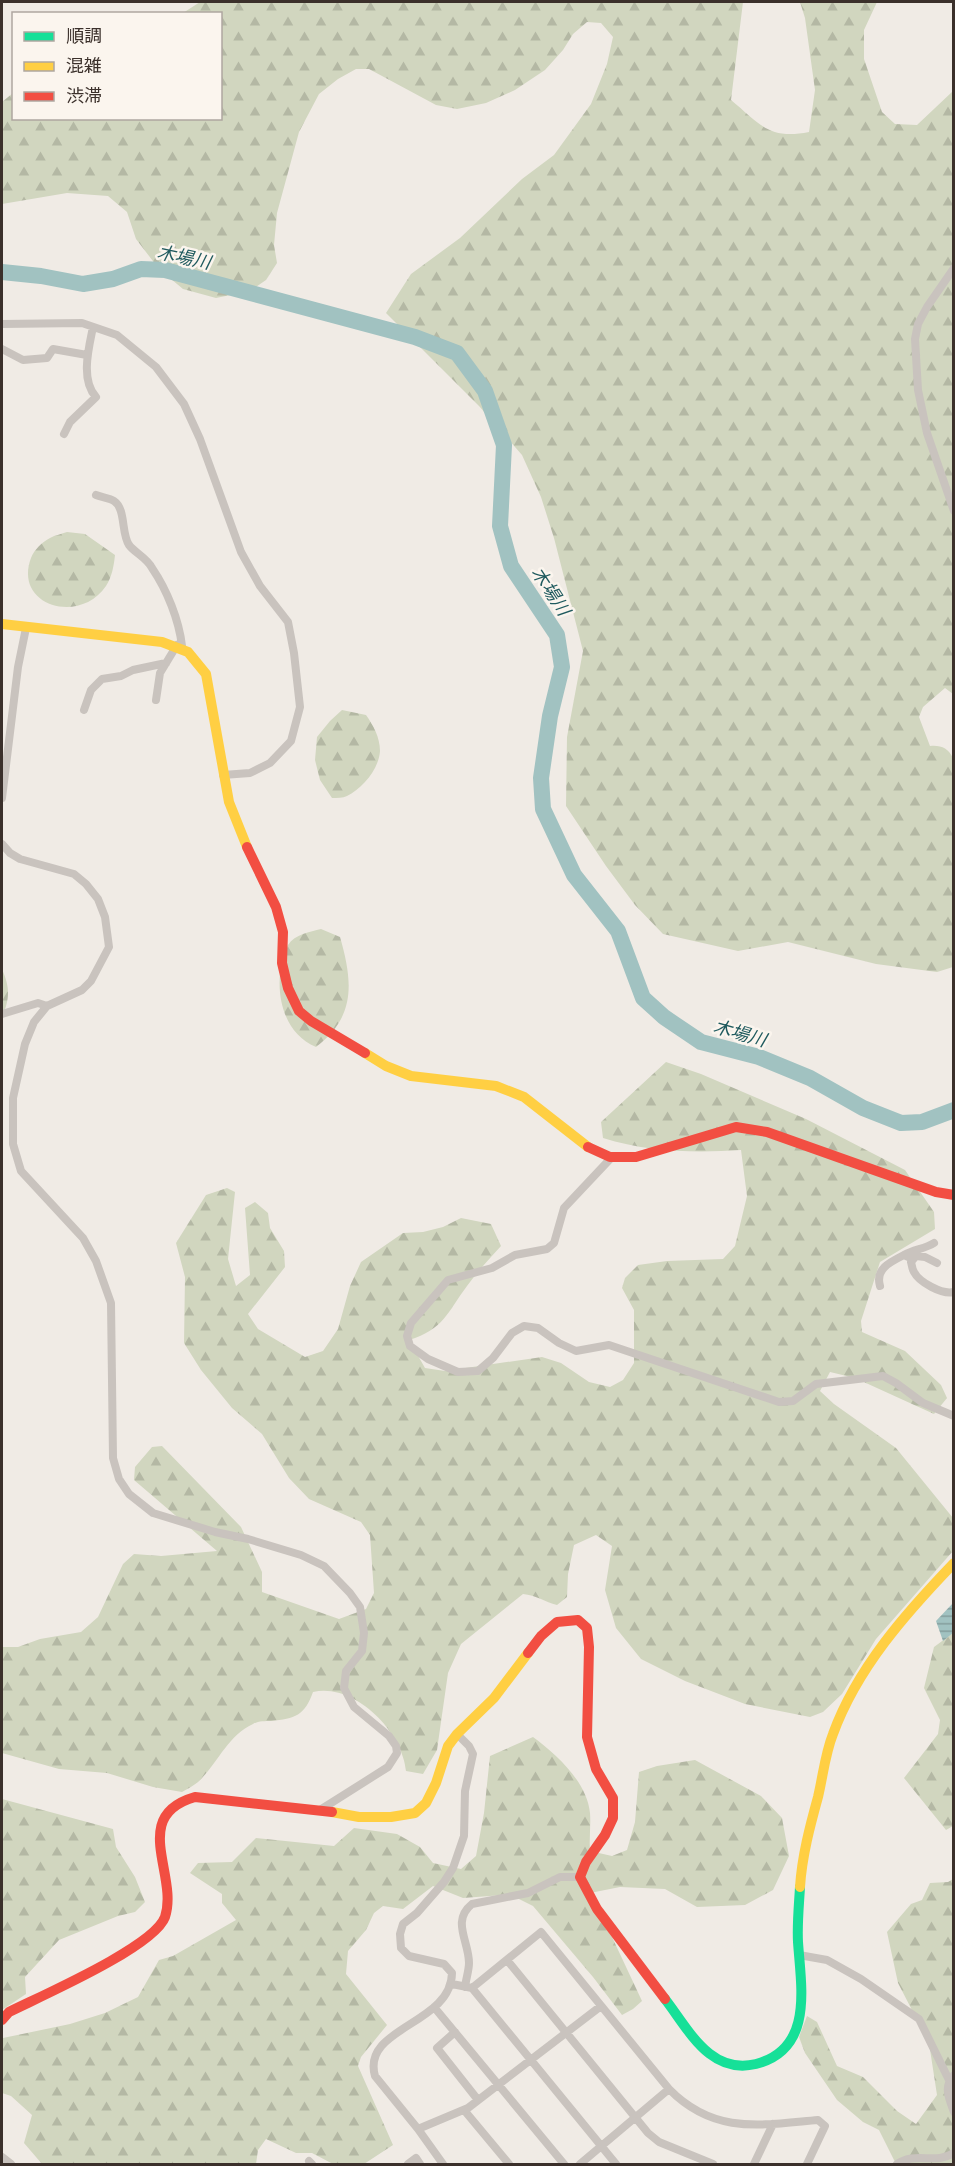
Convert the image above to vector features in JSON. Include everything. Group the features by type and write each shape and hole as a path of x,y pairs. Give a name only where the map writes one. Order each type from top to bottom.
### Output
{"street":[{"path":"954,268 927,307 918,324 915,339 918,390 927,433 954,511"},
{"path":"2,324 82,323 117,335 156,367 184,404 200,439 241,552 260,585 288,622 300,707 291,741 270,763 250,773 223,776"},
{"path":"64,434 70,422 96,397 91,392 87,355 93,327"},
{"path":"2,349 23,360 47,358 53,349 87,355"},
{"path":"96,495 114,501 120,509 123,530 129,545 152,566 174,610 180,630 179,646 160,673 156,700"},
{"path":"2,624 162,642 179,646 195,656 206,674 229,802 239,830 276,907 283,932 282,963 288,988 299,1011 311,1021 386,1066 411,1076 495,1086 524,1097 590,1149 612,1157 636,1157 736,1127 767,1132 936,1192 954,1195"},
{"path":"2,798 18,667 26,628"},
{"path":"84,710 91,690 102,679 166,663"},
{"path":"2,844 10,853 20,858 74,874 98,899 105,916 109,947 91,981 82,990 48,1006 34,1022 25,1044 13,1098 13,1144 21,1171 83,1238 96,1261 111,1303 113,1458 119,1479 129,1494 153,1513 215,1533 248,1539 302,1555 324,1566 360,1607 364,1633 362,1651 346,1671 344,1688 354,1707 389,1736 396,1746 396,1753 388,1767 320,1810"},
{"path":"2,1014 38,1003 48,1006"},
{"path":"612,1157 564,1208 554,1243 547,1249 515,1254 492,1268 448,1280 411,1323 407,1336 411,1346 428,1359 458,1372 478,1371 494,1358 512,1333 524,1326 538,1328 559,1343 576,1351 609,1345 779,1402 793,1401 816,1384 884,1376 923,1403 954,1416"},
{"path":"880,1286 878,1278 882,1269 912,1250 928,1247 934,1243"},
{"path":"904,1255 913,1259"},
{"path":"937,1263 925,1257 916,1256 911,1262 914,1272 922,1281 948,1293 954,1292"},
{"path":"2,2020 9,2012 89,1972 144,1941 154,1932 165,1918 168,1900 159,1844 160,1826 168,1812 183,1801 195,1797 320,1810 359,1817 391,1817 415,1813 426,1803 436,1784 448,1746 457,1734 494,1698 541,1636 558,1622 578,1620 587,1628 589,1647 587,1737 596,1769 613,1798 613,1818 605,1835 586,1862 580,1877 597,1910 706,2053 722,2062 740,2066 762,2063 781,2052 794,2036 800,2013 801,1865 833,1731 852,1691 878,1653 905,1618 954,1563"},
{"path":"443,2164 375,2076 372,2068 374,2057 382,2045 393,2034 419,2019 446,1997 452,1984 452,1973 444,1964 409,1956 401,1948 400,1934 403,1924 417,1913 444,1882 453,1868 464,1836 465,1791 473,1754 469,1746 457,1734"},
{"path":"468,1987 469,1963 460,1922 465,1910 472,1904 528,1893 560,1877 580,1877"},
{"path":"468,1987 507,1960 541,1932 682,2103 722,2121 738,2125 818,2120 825,2126 807,2164"},
{"path":"799,1955 827,1960 861,1979 919,2019 951,2077 948,2095 954,2112"},
{"path":"507,1960 635,2118 659,2142 712,2164"},
{"path":"452,1984 468,1987 616,2164"},
{"path":"418,2130 464,2110 601,2006"},
{"path":"434,2007 564,2164"},
{"path":"455,2032 436,2048 478,2100"},
{"path":"580,2164 669,2089"},
{"path":"464,2110 509,2164"},
{"path":"754,2164 773,2124"},
{"path":"897,2164 906,2158 943,2158 954,2153"},
{"path":"2,2157 11,2164"},
{"path":"408,2164 416,2158 420,2164"}],"green space":[{"path":"200,2 743,2 731,100 766,128 774,132 795,134 809,132 815,90 805,18 800,2 877,2 864,30 864,59 882,112 895,124 917,125 953,91 953,694 945,688 923,707 919,717 930,746 944,748 953,758 953,967 937,972 876,964 788,942 738,951 663,934 635,905 566,806 567,737 583,651 541,497 522,455 479,406 386,313 411,274 460,238 522,179 554,155 591,104 607,64 613,37 601,23 587,22 573,34 563,50 545,70 515,90 486,103 457,109 436,105 369,69 356,69 338,79 319,94 299,132 277,213 274,245 277,263 266,280 250,291 216,298 183,289 159,269 136,239 127,212 108,196 67,193 2,204 2,102 12,94 12,120 222,120 222,12 185,12"},
{"path":"67,532 85,534 115,555 106,586 95,598 81,605 66,607 52,605 40,598 31,588 28,575 31,558 39,546 52,537"},
{"path":"342,710 366,715 374,727 380,751 377,765 364,783 347,796 332,798 320,780 315,760 317,737"},
{"path":"321,929 340,937 349,984 345,1011 329,1036 316,1047 295,1032 288,1021 281,997 280,970 287,946 291,941 308,932"},
{"path":"2,969 8,993 2,1017"},
{"path":"666,1062 701,1074 806,1119 905,1170 934,1212 935,1229 880,1262 861,1321 862,1332 905,1351 941,1385 947,1398 934,1414 855,1378 830,1372 820,1391 834,1404 896,1448 953,1518 953,1551 876,1639 842,1694 823,1712 810,1717 745,1704 685,1681 641,1659 616,1628 605,1590 612,1546 596,1535 574,1545 568,1574 567,1597 557,1605 523,1594 461,1644 448,1673 437,1750 423,1774 406,1771 403,1756 396,1741 374,1713 360,1702 329,1691 313,1692 303,1711 293,1717 257,1722 245,1729 231,1741 200,1780 182,1792 153,1787 107,1773 59,1769 2,1753 2,1647 18,1647 40,1639 81,1632 98,1617 123,1564 134,1554 161,1556 217,1551 134,1480 135,1467 152,1447 162,1446 241,1527 262,1572 262,1592 339,1619 366,1609 374,1593 370,1535 361,1522 309,1499 289,1478 262,1434 232,1408 201,1370 184,1343 185,1277 176,1243 206,1195 227,1188 235,1192 228,1259 236,1286 250,1275 245,1208 255,1202 268,1213 270,1228 284,1251 285,1267 248,1314 258,1329 305,1357 323,1351 338,1329 350,1286 361,1262 403,1233 423,1232 443,1227 461,1218 491,1224 501,1246 475,1276 444,1319 430,1331 409,1340 425,1368 445,1371 542,1357 561,1363 589,1382 610,1387 623,1380 634,1363 634,1310 622,1288 625,1278 638,1265 667,1261 723,1259 735,1246 747,1196 741,1150 654,1149 603,1138 601,1122"},
{"path":"953,1633 953,1826 946,1830 904,1778 938,1734 940,1720 924,1688 934,1647"},
{"path":"533,1737 561,1761 583,1791 590,1813 590,1851 612,1856 627,1850 635,1822 639,1772 657,1766 695,1760 761,1796 782,1818 789,1856 773,1890 745,1905 697,1907 665,1889 620,1887 585,1894 612,1937 642,2001 622,2015 533,1906 517,1898 503,1895 463,1898 433,1886 403,1909 383,1906 374,1913 366,1930 348,1951 346,1974 387,2025 361,2057 358,2066 393,2145 364,2164 333,2164 312,2153 296,2153 266,2139 258,2150 256,2164 42,2164 24,2143 32,2115 11,2096 2,2093 2,2036 3,2038 70,2024 105,2013 138,1997 159,1960 173,1956 236,1920 222,1903 222,1894 190,1873 198,1863 232,1862 256,1838 334,1846 354,1828 397,1834 420,1847 433,1863 461,1869 476,1856 484,1813 490,1756"},
{"path":"2,1799 113,1829 116,1847 135,1877 145,1902 135,1912 118,1916 59,1940 25,1977 26,1994 2,2010"},
{"path":"953,1879 953,2164 896,2164 879,2130 863,2122 837,2100 805,2053 799,2037 807,2016 817,2022 837,2066 863,2077 897,2111 916,2124 937,2095 929,2043 898,1983 887,1932 911,1904 922,1900 930,1883 948,1882"}],"water":[{"path":"953,1603 953,1633 943,1641 936,1621"}],"waterway":[{"name":"木場川","path":"2,272 83,284 113,279 141,269 165,270 415,337 457,353 485,391 504,445 500,526 511,566 557,635 562,667 550,716 541,778 543,809 574,875 618,931 643,998 664,1017 701,1042 759,1057 810,1078 863,1108 901,1123 922,1122 954,1110"}],"traffic: fast":[{"path":"665,1999 702,2047 726,2063 740,2066 756,2064 775,2056 787,2045 796,2031 800,2014 801,1978 798,1942 800,1887"}],"traffic: slow":[{"path":"2,624 162,642 188,652 206,674 229,802 247,847"},
{"path":"365,1053 386,1066 411,1076 496,1086 524,1097 588,1147"},
{"path":"800,1887 804,1853 826,1757 843,1710 855,1686 885,1642 954,1563"},
{"path":"332,1812 359,1817 391,1817 415,1813 426,1803 436,1783 448,1746 457,1734 494,1698 528,1653"}],"traffic: jam":[{"path":"247,847 276,907 283,932 282,963 288,988 299,1011 311,1021 365,1053"},
{"path":"588,1147 610,1157 636,1157 736,1127 767,1132 936,1192 954,1195"},
{"path":"528,1653 541,1636 557,1622 578,1620 587,1628 589,1647 587,1737 596,1769 613,1798 613,1818 605,1835 586,1862 580,1877 597,1909 665,1999"},
{"path":"2,2020 9,2012 70,1983 119,1956 156,1929 165,1917 168,1901 160,1848 160,1832 164,1818 175,1806 195,1797 332,1812"}]}
